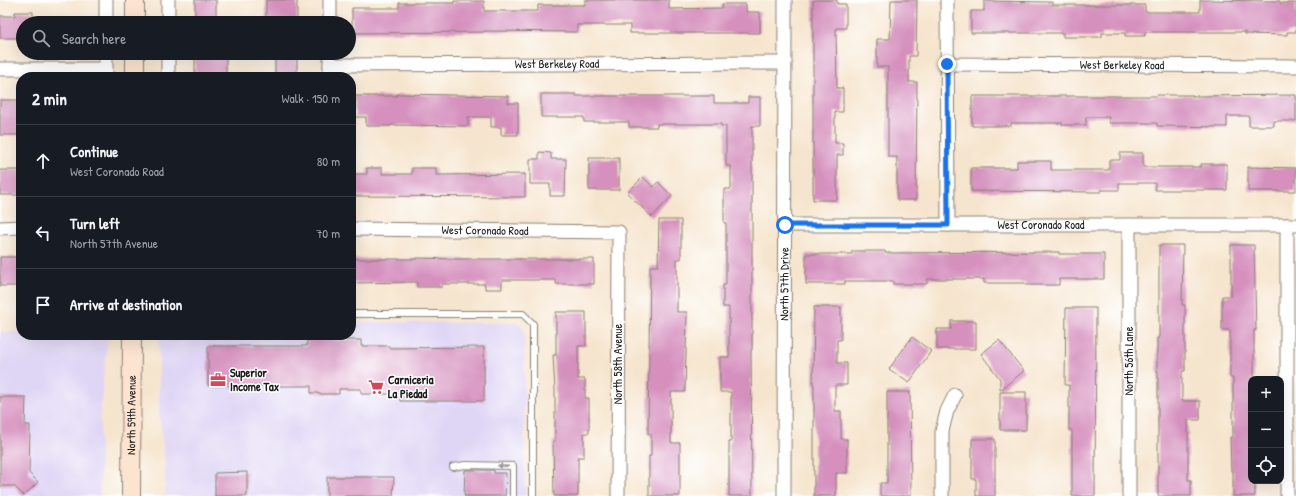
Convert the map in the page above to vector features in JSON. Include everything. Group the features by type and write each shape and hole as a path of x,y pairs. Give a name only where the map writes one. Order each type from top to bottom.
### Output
{"main road":[{"path":"135,0 135,16"},
{"path":"135,60 135,72"},
{"name":"North 59th Avenue","path":"130,496 132,340"}],"street":[{"path":"106,0 106,16"},
{"path":"168,0 168,16"},
{"path":"330,0 330,16"},
{"name":"North 57th Drive","path":"784,496 785,0"},
{"path":"947,0 948,225"},
{"path":"106,60 106,72"},
{"path":"168,60 168,72"},
{"name":"West Berkeley Road","path":"330,65 785,63"},
{"name":"West Berkeley Road","path":"947,64 1296,66"},
{"path":"0,69 80,72"},
{"name":"West Coronado Road","path":"785,225 1291,225"},
{"name":"North 56th Lane","path":"1129,225 1129,496"},
{"path":"1287,496 1291,225"},
{"path":"0,228 16,227"},
{"name":"West Coronado Road","path":"356,229 618,232"},
{"name":"North 58th Avenue","path":"618,232 618,496"},
{"path":"942,496 942,431 947,411 955,396"}],"lane":[{"path":"356,314 524,314 533,324 533,496"},
{"path":"453,467 465,465 513,466 513,496"}],"shaded area":[{"path":"356,322 518,323 524,328 525,496 165,496 165,464 159,411 159,340 356,340"},
{"path":"0,332 16,332 16,340 107,340 100,410 100,496 0,496"}],"building":[{"path":"195,0 216,0 216,16 195,16"},
{"path":"266,0 297,0 297,16 266,16"},
{"path":"585,0 669,0 669,9 722,8 722,4 746,4 746,12 760,12 760,33 630,33 630,25 577,25 577,32 484,31 356,33 356,16 352,16 352,8 399,8 399,3 454,3 454,1 484,1 484,11 538,11 538,5 585,5"},
{"path":"813,0 837,0 837,4 846,4 846,28 836,28 837,88 843,88 843,112 835,112 835,143 843,143 843,155 837,155 837,200 813,200"},
{"path":"891,0 917,0 916,56 909,56 909,82 917,82 916,200 897,200 897,157 888,157 888,67 877,67 877,39 890,39"},
{"path":"1200,0 1280,1 1280,3 1296,3 1296,32 1287,32 1287,35 1245,34 1245,32 1145,32 1145,36 1125,36 1125,33 1102,33 1102,37 1063,37 1063,33 971,33 971,11 984,11 984,1 1052,2 1052,5 1145,5 1145,12 1200,12"},
{"path":"15,12 33,12 33,16 16,16 16,38 0,38 0,16 15,16"},
{"path":"195,60 226,60 226,72 195,72"},
{"path":"275,60 297,60 297,72 275,72"},
{"path":"397,94 508,96 508,103 518,103 518,135 501,135 501,127 491,127 491,117 468,117 468,126 366,126 366,117 356,117 356,96 397,96"},
{"path":"541,94 576,94 576,96 714,96 714,103 748,103 748,97 760,97 760,126 752,126 752,496 729,496 731,392 720,392 720,357 729,357 729,307 723,307 723,285 726,285 726,223 724,223 724,189 731,189 731,166 726,166 726,126 721,126 721,124 657,124 657,127 629,127 629,122 584,122 584,117 541,117"},
{"path":"1296,95 1296,121 1274,121 1274,126 1249,126 1249,116 1227,116 1227,127 1157,126 1157,123 1109,123 1109,117 1086,117 1086,125 1062,125 1062,123 1011,123 1011,126 972,126 972,96"},
{"path":"0,100 16,100 16,135 0,135"},
{"path":"539,152 551,153 551,159 566,159 565,196 550,196 550,184 530,184 530,159 539,159"},
{"path":"1120,153 1143,153 1143,167 1201,167 1201,164 1227,164 1227,190 1155,190 1155,183 1119,183 1119,190 1101,190 1101,192 971,191 971,168 1017,168 1017,161 1051,161 1051,170 1109,170 1109,160 1120,160"},
{"path":"589,158 619,158 619,190 589,190"},
{"path":"1248,167 1296,168 1296,191 1248,191"},
{"path":"367,168 382,168 382,174 412,174 412,168 436,168 436,175 525,174 525,197 356,196 356,174 367,174"},
{"path":"0,170 16,170 16,195 0,195"},
{"path":"643,177 653,187 658,182 672,196 652,217 627,193"},
{"path":"659,220 681,220 681,259 677,259 677,312 687,312 685,392 671,392 671,443 680,443 680,496 649,496 649,456 651,456 651,434 648,434 650,266 658,266"},
{"path":"1159,245 1183,245 1182,305 1185,305 1185,371 1182,371 1182,401 1200,401 1200,420 1188,420 1188,480 1191,480 1191,496 1158,496 1157,338 1159,338"},
{"path":"1231,245 1254,245 1256,330 1254,330 1254,376 1248,376 1248,484 1255,484 1255,496 1233,496 1233,471 1231,471 1230,437 1233,437 1233,378 1230,378 1230,330 1222,330 1222,296 1231,296"},
{"path":"852,251 885,251 885,253 1059,252 1059,254 1104,254 1104,279 1059,279 1059,285 984,283 984,279 927,279 927,284 893,284 893,281 845,281 845,284 806,284 806,254 852,254"},
{"path":"0,257 16,257 16,286 0,286"},
{"path":"356,259 594,259 594,284 556,284 556,280 502,280 502,289 485,289 485,284 442,284 442,287 417,287 417,282 356,283"},
{"path":"814,307 841,307 841,340 837,340 837,363 847,363 847,385 835,385 835,411 841,411 841,439 847,439 847,473 836,473 836,496 814,496"},
{"path":"1066,308 1096,308 1095,496 1072,496 1072,430 1069,430 1069,385 1065,385"},
{"path":"556,312 586,312 586,346 578,346 578,379 585,379 585,398 589,398 589,433 584,433 584,457 578,457 578,496 554,496 553,441 555,441 555,390 553,355 556,355"},
{"path":"951,321 976,321 976,349 937,349 937,329 951,329"},
{"path":"912,337 931,351 909,383 889,369"},
{"path":"307,340 361,340 361,346 389,346 389,348 484,347 484,401 400,401 400,394 361,394 361,389 339,389 339,394 318,394 311,393 311,386 208,386 208,346 307,346"},
{"path":"999,340 1024,371 1000,390 1000,379 981,354"},
{"path":"887,392 910,392 911,496 880,496 880,483 887,483"},
{"path":"1000,392 1026,392 1026,430 1000,430"},
{"path":"0,397 26,397 25,425 30,425 29,473 38,482 24,496 14,486 0,486"},
{"path":"972,439 995,439 995,496 976,496 976,479 972,479"},
{"path":"465,470 494,470 494,473 506,473 505,496 464,496"},
{"path":"247,472 247,496 215,496 215,473"},
{"path":"327,477 394,477 393,496 327,496"}],"place":[{"name":"Superior Income Tax","path":"218,380"},
{"name":"Carniceria La Piedad","path":"376,387"}],"route":[{"path":"785,225 948,225 947,64"}]}
